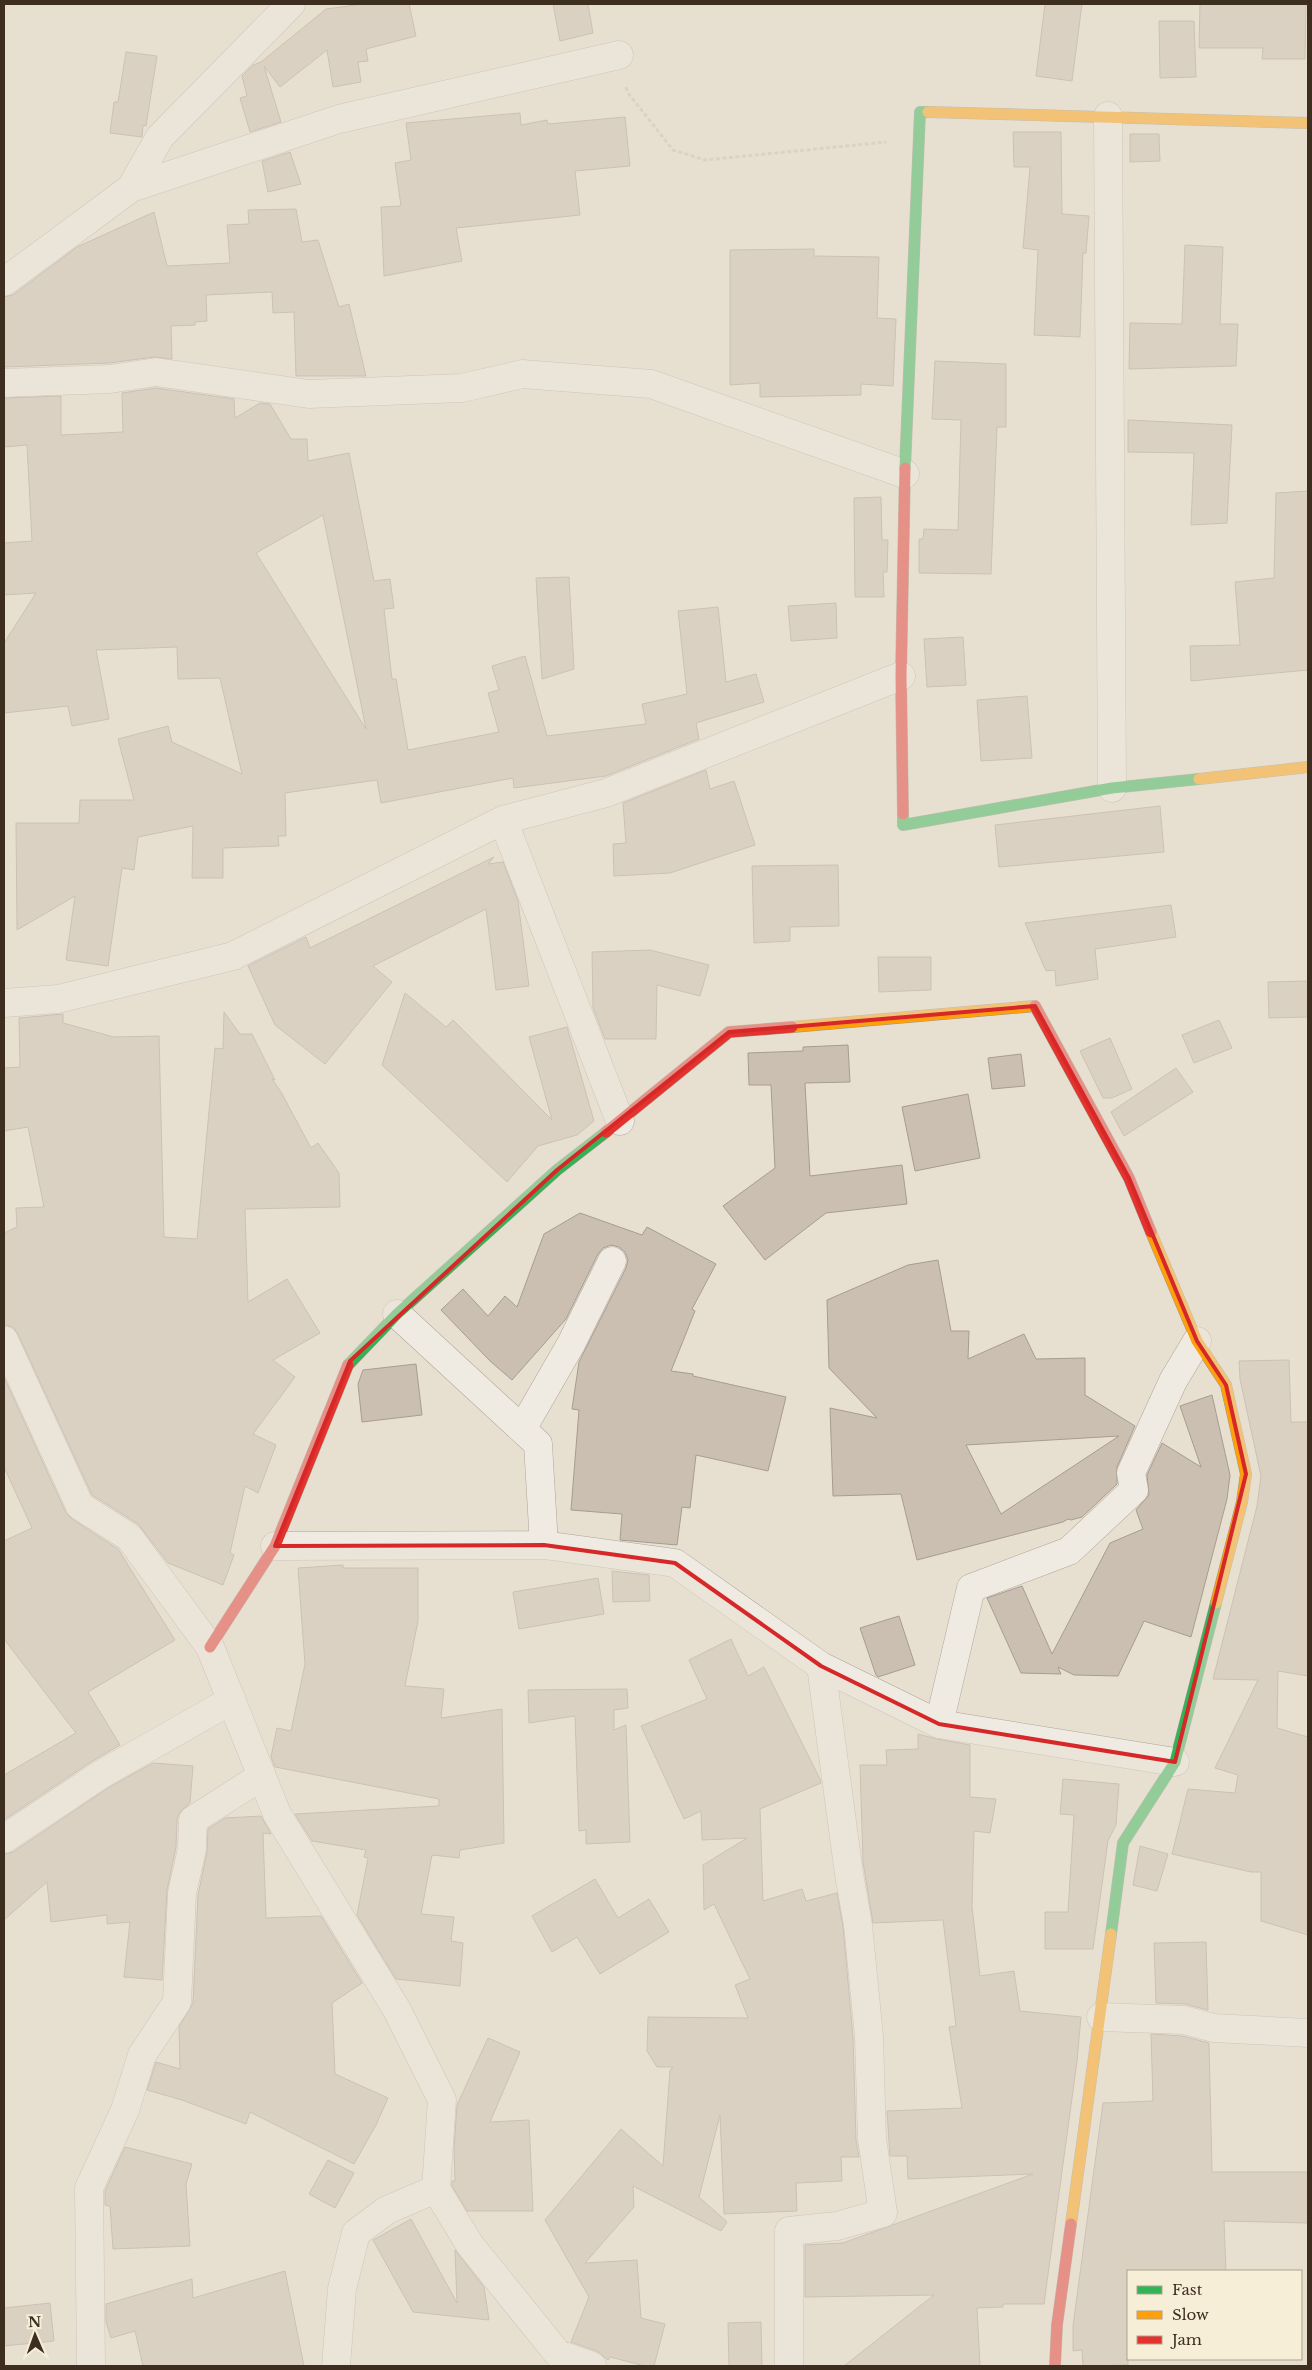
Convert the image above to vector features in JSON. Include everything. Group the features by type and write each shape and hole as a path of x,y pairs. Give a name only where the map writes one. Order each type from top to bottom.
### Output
{"street":[{"path":"131,188 160,137 291,4"},
{"path":"4,282 131,188 339,119 619,55"},
{"path":"1308,123 920,112 905,474 901,676 903,826 1112,788 1308,767"},
{"path":"1108,116 1112,788"},
{"path":"4,383 110,379 156,372 309,394 462,388 522,374 651,384 905,474"},
{"path":"4,1003 58,999 233,956 504,820 606,793 901,676"},
{"path":"504,820 620,1122"},
{"path":"210,1647 275,1546 350,1361 397,1314 557,1170 620,1122 728,1032 1034,1006 1129,1178 1196,1341 1226,1385 1246,1474 1242,1502 1175,1762 1124,1843 1057,2325 1055,2366"},
{"path":"522,1429 572,1344 612,1261"},
{"path":"397,1314 538,1444 544,1545"},
{"path":"4,1340 80,1506 128,1537 210,1647 277,1814 397,2010 442,2100 436,2189 470,2245 558,2354 592,2366"},
{"path":"940,1724 971,1588 1069,1551 1134,1490 1131,1473 1173,1381 1196,1341"},
{"path":"275,1546 544,1545 675,1563 821,1666 940,1724 1175,1762"},
{"path":"789,2366 789,2231 837,2226 883,2213 872,2139 869,2036 858,1925 848,1874 821,1666"},
{"path":"4,1839 100,1775 232,1700"},
{"path":"91,2366 89,2188 125,2110 142,2055 178,2002 182,1892 192,1848 192,1820 262,1776"},
{"path":"1101,2017 1184,2020 1214,2028 1308,2033"},
{"path":"336,2366 342,2289 356,2233 387,2210 436,2189"}],"path":[{"path":"619,55 628,93 673,150 705,160 864,142 919,140"}],"highlighted area":[{"path":"1035,1006 1129,1178 1197,1341 1226,1385 1246,1474 1175,1762 939,1724 821,1666 675,1563 544,1545 275,1546 350,1361 557,1170 729,1032"}],"building":[{"path":"363,4 409,4 416,36 366,49 368,61 358,62 361,82 333,87 327,50 280,87 264,66 281,122 250,132 240,98 247,96 242,76 253,65 261,62 326,9"},
{"path":"553,4 588,4 593,33 560,41"},
{"path":"1045,4 1082,4 1072,81 1036,76"},
{"path":"1200,4 1306,4 1305,59 1262,59 1263,48 1199,48"},
{"path":"1159,21 1194,21 1196,77 1160,78"},
{"path":"126,52 157,56 146,126 143,125 142,137 110,133 114,102 118,102"},
{"path":"520,113 521,125 547,120 548,124 625,117 630,166 575,171 580,215 456,228 462,261 384,276 381,207 401,206 395,163 411,160 406,123"},
{"path":"1013,132 1061,132 1062,214 1089,216 1086,253 1083,253 1080,337 1034,335 1038,250 1023,248 1030,167 1014,167"},
{"path":"1130,134 1159,134 1160,161 1130,162"},
{"path":"290,152 301,184 268,192 262,161"},
{"path":"296,209 302,242 318,240 339,307 349,304 366,376 296,376 294,312 273,313 272,292 206,295 207,321 195,322 195,325 171,326 172,359 154,357 109,363 4,367 4,297 13,295 77,247 154,212 167,266 230,263 227,225 249,224 248,210"},
{"path":"1185,245 1223,247 1220,324 1238,324 1236,366 1129,369 1130,323 1182,324"},
{"path":"814,249 814,256 879,257 877,318 896,319 893,386 861,384 861,395 760,397 760,383 730,385 730,250"},
{"path":"935,361 1006,364 1006,427 997,427 991,574 919,573 919,539 923,539 924,529 958,530 961,420 932,419"},
{"path":"156,388 234,399 235,418 260,403 270,404 291,439 307,439 308,461 349,453 374,581 390,579 394,608 384,609 392,679 396,679 408,750 499,732 488,693 499,690 492,666 525,656 547,736 646,724 642,704 687,694 678,611 718,607 726,682 756,674 764,702 696,723 699,739 606,776 514,788 513,778 381,803 377,780 285,793 286,836 278,836 279,846 223,848 223,878 192,878 193,826 138,837 134,870 122,868 108,966 66,960 75,896 17,930 16,823 79,823 80,800 134,800 118,739 168,726 172,742 242,774 220,678 178,679 177,647 96,650 109,719 72,726 68,706 4,713 4,643 36,593 4,595 4,543 32,541 27,445 4,447 4,398 61,396 61,435 123,432 122,393","holes":["323,515 366,729 256,553"]},
{"path":"1128,420 1232,425 1227,523 1191,525 1194,453 1128,452"},
{"path":"1308,491 1308,670 1191,681 1190,646 1240,645 1235,582 1274,578 1276,493"},
{"path":"881,497 882,540 888,540 887,572 883,572 884,597 855,597 854,498"},
{"path":"569,577 574,669 542,679 536,578"},
{"path":"836,603 837,638 791,641 788,606"},
{"path":"963,637 966,685 927,687 924,639"},
{"path":"1027,696 1032,758 981,761 977,700"},
{"path":"706,770 710,789 734,781 755,845 670,873 614,876 613,844 626,843 623,803"},
{"path":"1160,806 1164,852 999,867 995,825"},
{"path":"494,857 488,864 503,862 518,901 529,986 496,990 486,909 373,966 392,982 325,1064 275,1025 248,966 306,937 310,948"},
{"path":"838,865 839,926 790,927 790,941 754,943 752,866"},
{"path":"1171,905 1176,937 1095,949 1098,979 1056,986 1055,970 1046,971 1025,923"},
{"path":"650,950 709,965 700,996 657,985 656,1039 605,1039 593,1008 592,952"},
{"path":"878,957 931,957 931,990 879,992"},
{"path":"1308,981 1308,1017 1269,1018 1268,982"},
{"path":"405,993 446,1027 453,1020 552,1120 529,1037 567,1027 594,1121 577,1135 538,1146 507,1182 382,1065"},
{"path":"224,1012 240,1034 252,1034 275,1080 272,1079 311,1148 318,1143 339,1173 340,1207 246,1209 245,1211 248,1302 287,1279 320,1333 273,1360 295,1377 253,1434 276,1445 258,1493 245,1486 230,1553 234,1555 223,1585 168,1563 138,1524 92,1495 18,1334 13,1327 4,1325 4,1233 17,1227 16,1208 44,1207 28,1127 4,1131 4,1068 20,1067 19,1018 63,1014 63,1023 114,1037 159,1036 164,1237 197,1239 215,1048 223,1049"},
{"path":"1219,1020 1232,1048 1194,1063 1182,1035"},
{"path":"1110,1038 1132,1089 1112,1098 1103,1098 1080,1051"},
{"path":"848,1045 850,1082 805,1083 810,1176 902,1165 907,1204 826,1213 765,1260 723,1206 775,1168 771,1085 749,1085 748,1053 803,1051 803,1047"},
{"path":"1021,1054 1025,1086 992,1089 988,1058"},
{"path":"1176,1068 1193,1092 1124,1136 1111,1112"},
{"path":"968,1094 980,1158 915,1171 902,1107"},
{"path":"580,1213 642,1235 647,1227 716,1264 692,1309 695,1311 671,1371 693,1374 693,1376 786,1397 768,1471 696,1455 690,1508 682,1507 677,1545 620,1540 622,1514 571,1510 579,1410 572,1409 579,1362 626,1268 628,1260 625,1252 619,1247 611,1245 603,1248 598,1254 566,1319 512,1380 490,1361 441,1310 463,1289 488,1316 505,1296 517,1307 544,1234"},
{"path":"938,1260 951,1331 969,1331 968,1359 1024,1334 1036,1359 1085,1358 1085,1395 1135,1426 1117,1467 1117,1484 1082,1517 1068,1519 1063,1522 917,1560 901,1494 833,1496 830,1408 877,1418 829,1368 827,1300 908,1265","holes":["1119,1436 1001,1514 966,1445"]},
{"path":"1289,1360 1291,1422 1308,1422 1308,1676 1278,1671 1277,1728 1308,1737 1308,1935 1261,1921 1261,1872 1251,1872 1172,1854 1188,1789 1235,1793 1238,1775 1215,1768 1258,1680 1213,1679 1257,1506 1261,1476 1240,1379 1239,1361"},
{"path":"416,1364 422,1415 362,1422 358,1384 363,1370"},
{"path":"4,1377 66,1513 72,1519 118,1549 175,1640 88,1692 120,1745 4,1820 4,1775 76,1733 4,1639 4,1541 32,1528 4,1467"},
{"path":"1212,1395 1230,1475 1227,1499 1191,1637 1144,1621 1118,1676 1074,1675 1058,1667 1061,1674 1021,1673 987,1598 1022,1586 1052,1654 1110,1543 1143,1529 1136,1510 1149,1495 1147,1475 1162,1443 1201,1467 1180,1406"},
{"path":"343,1565 343,1568 418,1568 418,1621 405,1686 444,1689 441,1718 502,1709 504,1843 460,1850 459,1858 432,1855 421,1914 454,1917 451,1941 463,1943 460,1986 396,1979 357,1915 368,1858 364,1857 366,1850 312,1841 295,1814 439,1806 439,1799 275,1767 271,1757 277,1728 291,1731 305,1664 298,1568"},
{"path":"612,1571 649,1575 650,1601 613,1602"},
{"path":"598,1578 604,1614 519,1629 513,1592"},
{"path":"899,1616 915,1665 878,1677 860,1628"},
{"path":"731,1639 748,1676 764,1667 821,1783 760,1809 763,1901 802,1889 806,1901 837,1893 843,1927 853,2037 856,2140 859,2157 841,2157 842,2181 796,2183 797,2211 724,2214 720,2115 699,2197 727,2222 721,2231 633,2186 634,2207 585,2263 637,2260 641,2318 665,2324 654,2366 645,2366 610,2357 608,2360 597,2351 571,2342 589,2297 545,2220 621,2129 663,2166 670,2070 673,2067 657,2067 647,2051 648,2017 748,2018 735,1985 750,1979 714,1904 704,1910 703,1865 747,1838 702,1840 701,1811 684,1819 641,1726 707,1699 689,1660"},
{"path":"627,1689 628,1708 614,1710 614,1730 626,1725 630,1842 586,1844 586,1830 579,1831 575,1716 529,1723 528,1690"},
{"path":"918,1734 970,1745 970,1797 996,1799 990,1833 974,1831 972,1907 980,1976 1014,1971 1020,2011 1081,2017 1077,2061 1044,2304 1003,2304 1003,2307 977,2308 980,2366 844,2366 934,2295 805,2297 805,2245 843,2243 1033,2174 908,2179 907,2156 890,2156 887,2111 962,2108 949,2027 956,2026 943,1920 873,1923 863,1862 860,1765 887,1765 886,1750 918,1749"},
{"path":"153,1763 193,1766 190,1803 180,1812 177,1819 176,1847 167,1890 162,1980 124,1977 130,1922 107,1924 107,1915 51,1922 47,1882 4,1920 4,1854 13,1852 108,1788"},
{"path":"1063,1779 1119,1784 1116,1825 1108,1841 1093,1949 1045,1949 1045,1912 1068,1912 1074,1815 1060,1814"},
{"path":"261,1816 271,1834 263,1833 266,1918 321,1916 362,1983 332,2003 335,2074 388,2098 376,2125 354,2164 250,2112 246,2124 182,2100 147,2090 156,2062 180,2069 179,2027 193,2003 198,1895 207,1852 208,1829 225,1818"},
{"path":"1140,1846 1168,1854 1157,1891 1133,1885"},
{"path":"595,1879 618,1918 649,1899 669,1932 600,1974 577,1937 552,1952 532,1916"},
{"path":"1206,1942 1208,2010 1185,2004 1156,2003 1154,1943"},
{"path":"1151,2034 1182,2036 1209,2043 1212,2172 1308,2172 1308,2223 1224,2221 1226,2270 1127,2270 1128,2365 1083,2366 1082,2350 1073,2351 1073,2326 1103,2103 1153,2101"},
{"path":"488,2038 520,2052 490,2122 529,2120 533,2211 467,2211 452,2186 452,2181 455,2181 454,2149 457,2105"},
{"path":"125,2147 192,2164 186,2184 190,2246 113,2249 110,2206 105,2205 105,2191"},
{"path":"328,2160 354,2173 335,2208 309,2194"},
{"path":"411,2219 457,2303 455,2250 484,2287 489,2320 413,2312 373,2240"},
{"path":"285,2271 304,2366 143,2366 135,2331 111,2338 106,2322 106,2304 192,2279 193,2298"},
{"path":"50,2303 54,2341 4,2346 4,2308"},
{"path":"761,2322 762,2366 729,2366 728,2323"}],"traffic: fast":[{"path":"905,468 920,112 928,112"},
{"path":"903,814 903,825 1112,788 1199,779"},
{"path":"348,1365 397,1314 557,1170 606,1132"},
{"path":"1111,1934 1123,1843 1175,1762 1216,1603"}],"traffic: slow":[{"path":"928,112 1308,123"},
{"path":"1199,779 1308,767"},
{"path":"792,1027 1035,1006"},
{"path":"1151,1232 1197,1341 1226,1385 1246,1474 1242,1502 1216,1603"},
{"path":"1071,2224 1111,1934"}],"traffic: jam":[{"path":"903,814 901,676 905,468"},
{"path":"1035,1006 1129,1178 1151,1232"},
{"path":"606,1132 729,1032 792,1027"},
{"path":"210,1647 275,1546 348,1365"},
{"path":"1055,2366 1057,2325 1071,2224"}]}
